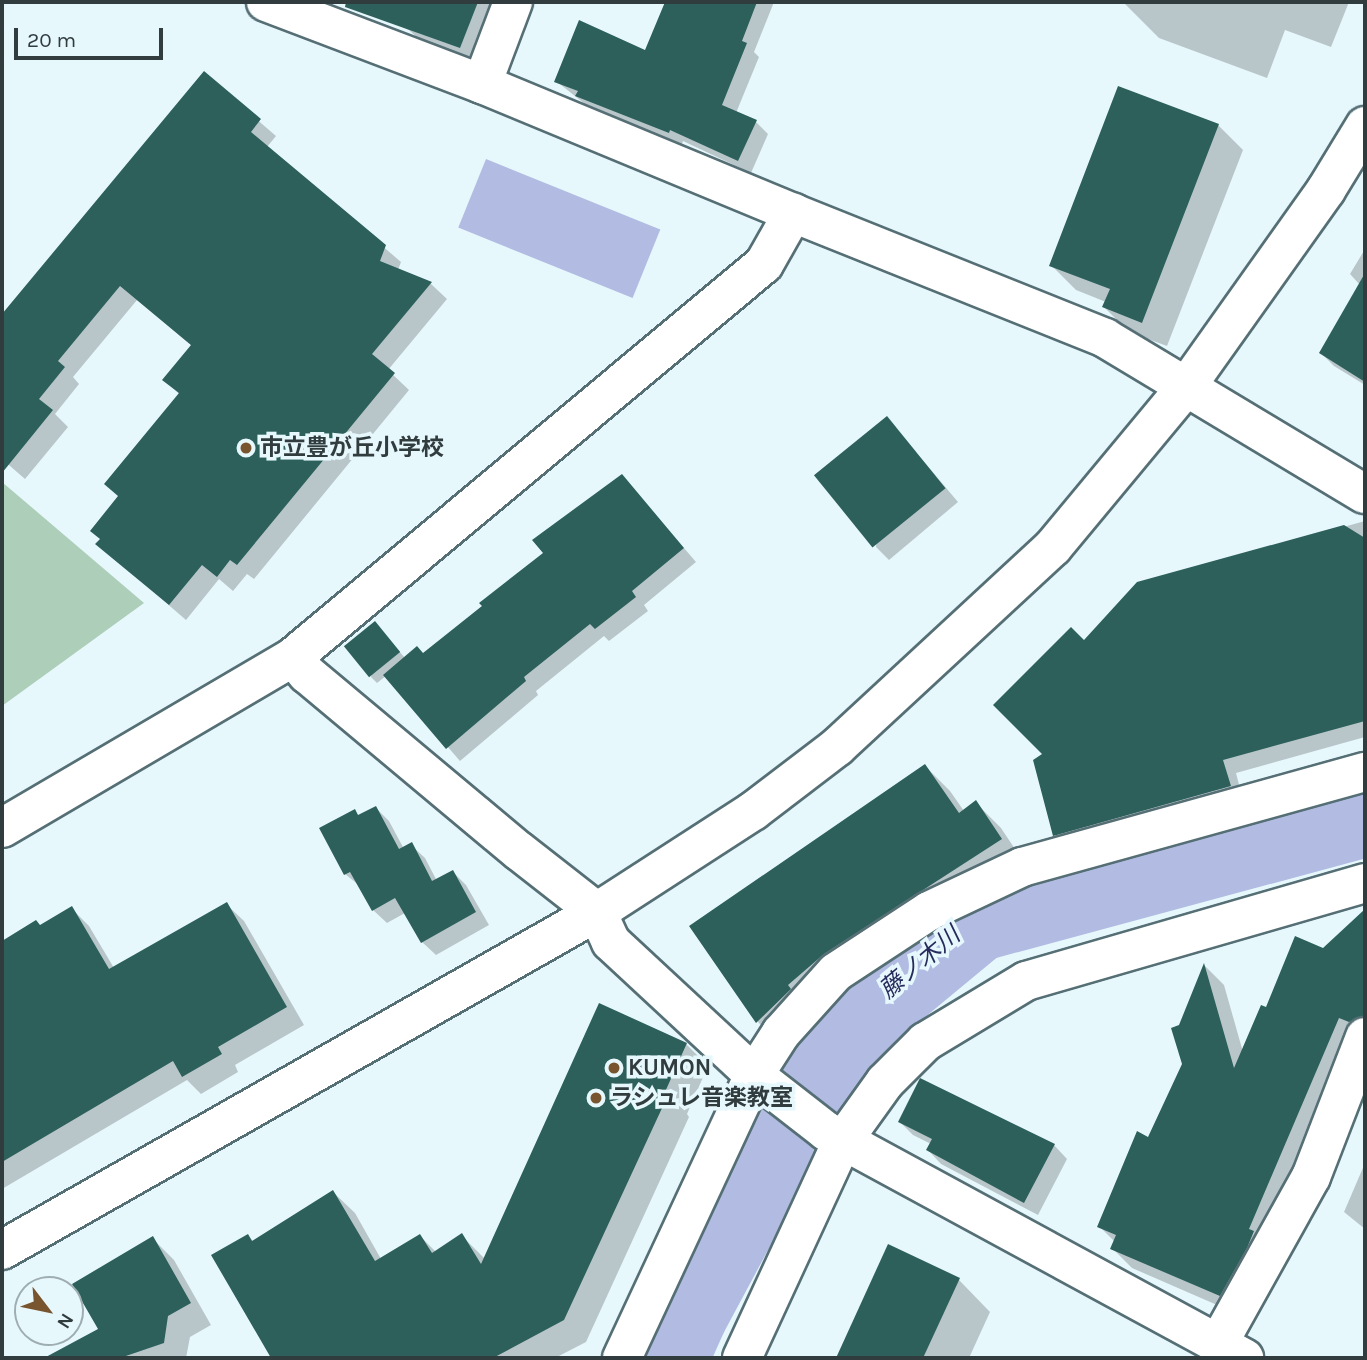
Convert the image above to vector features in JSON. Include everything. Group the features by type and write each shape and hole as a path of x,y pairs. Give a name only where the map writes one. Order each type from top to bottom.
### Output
{"street":[{"path":"265,2 482,84 1105,338 1365,495"},
{"path":"482,84 513,2"},
{"path":"2,1250 597,912 753,811 837,747 1053,547 1186,387 1326,190 1365,126"},
{"path":"2,828 293,657 764,264 793,213"},
{"path":"293,657 307,674 519,851 597,912 611,942 762,1081 834,1136 1231,1351 1311,1177 1365,1037"},
{"path":"622,1358 762,1081 781,1032 836,972 929,911 1022,867 1365,772"},
{"path":"743,1358 834,1136 925,1042 1026,981 1365,883"}],"green space":[{"path":"2,482 144,603 2,706"}],"water":[{"path":"486,159 660,229 633,298 458,228"}],"building":[{"path":"346,2 478,2 460,48 345,7"},
{"path":"665,2 757,2 742,41 747,43 722,105 757,120 738,161 670,130 669,133 575,96 578,91 554,82 579,20 645,50"},
{"path":"204,71 261,119 251,132 386,245 380,261 432,282 372,354 395,373 237,565 230,560 217,577 202,565 169,605 95,544 100,539 90,531 118,496 104,484 179,393 162,380 191,345 120,286 58,361 65,367 39,399 53,410 2,473 2,314"},
{"path":"1118,86 1219,124 1142,323 1102,307 1110,289 1049,266"},
{"path":"1365,273 1365,382 1319,353"},
{"path":"887,416 946,488 872,547 814,475"},
{"path":"622,474 684,548 632,591 636,597 595,629 590,624 524,677 526,681 446,749 383,675 417,646 423,653 482,606 479,603 543,553 532,540"},
{"path":"1344,525 1365,538 1365,721 1223,760 1231,786 1053,836 1033,760 1042,754 993,705 1071,627 1084,640 1137,582"},
{"path":"375,621 400,652 369,677 344,646"},
{"path":"925,764 959,813 976,800 1002,839 824,954 788,985 791,989 756,1023 689,926"},
{"path":"376,806 399,849 412,842 432,881 453,870 476,912 421,943 395,898 372,911 350,872 344,875 319,828 355,809 358,815"},
{"path":"227,902 287,1007 218,1047 222,1054 182,1077 173,1061 2,1162 2,941 36,920 40,925 72,906 109,969"},
{"path":"1365,909 1365,1016 1349,1022 1339,1018 1249,1229 1254,1231 1247,1248 1220,1296 1110,1249 1116,1235 1097,1227 1137,1131 1148,1137 1182,1064 1171,1028 1179,1025 1204,963 1234,1068 1261,1005 1266,1007 1295,936 1323,948"},
{"path":"599,1003 687,1043 665,1092 669,1093 564,1320 493,1358 271,1358 211,1255 248,1234 252,1241 333,1190 375,1261 420,1234 432,1253 462,1233 481,1264"},
{"path":"920,1078 1055,1144 1024,1203 926,1150 932,1139 898,1122"},
{"path":"153,1236 191,1303 168,1316 164,1343 120,1358 44,1358 66,1346 84,1346 84,1337 98,1329 84,1305 84,1277"},
{"path":"888,1244 960,1278 923,1358 836,1358"}],"waterway":[{"name":"藤ノ木川","path":"663,1358 683,1313 787,1119 876,999 975,917 1365,812"}],"place":[{"name":"市立豊が丘小学校","path":"246,448"},
{"name":"KUMON","path":"614,1068"},
{"name":"ラシュレ音楽教室","path":"596,1098"}]}
